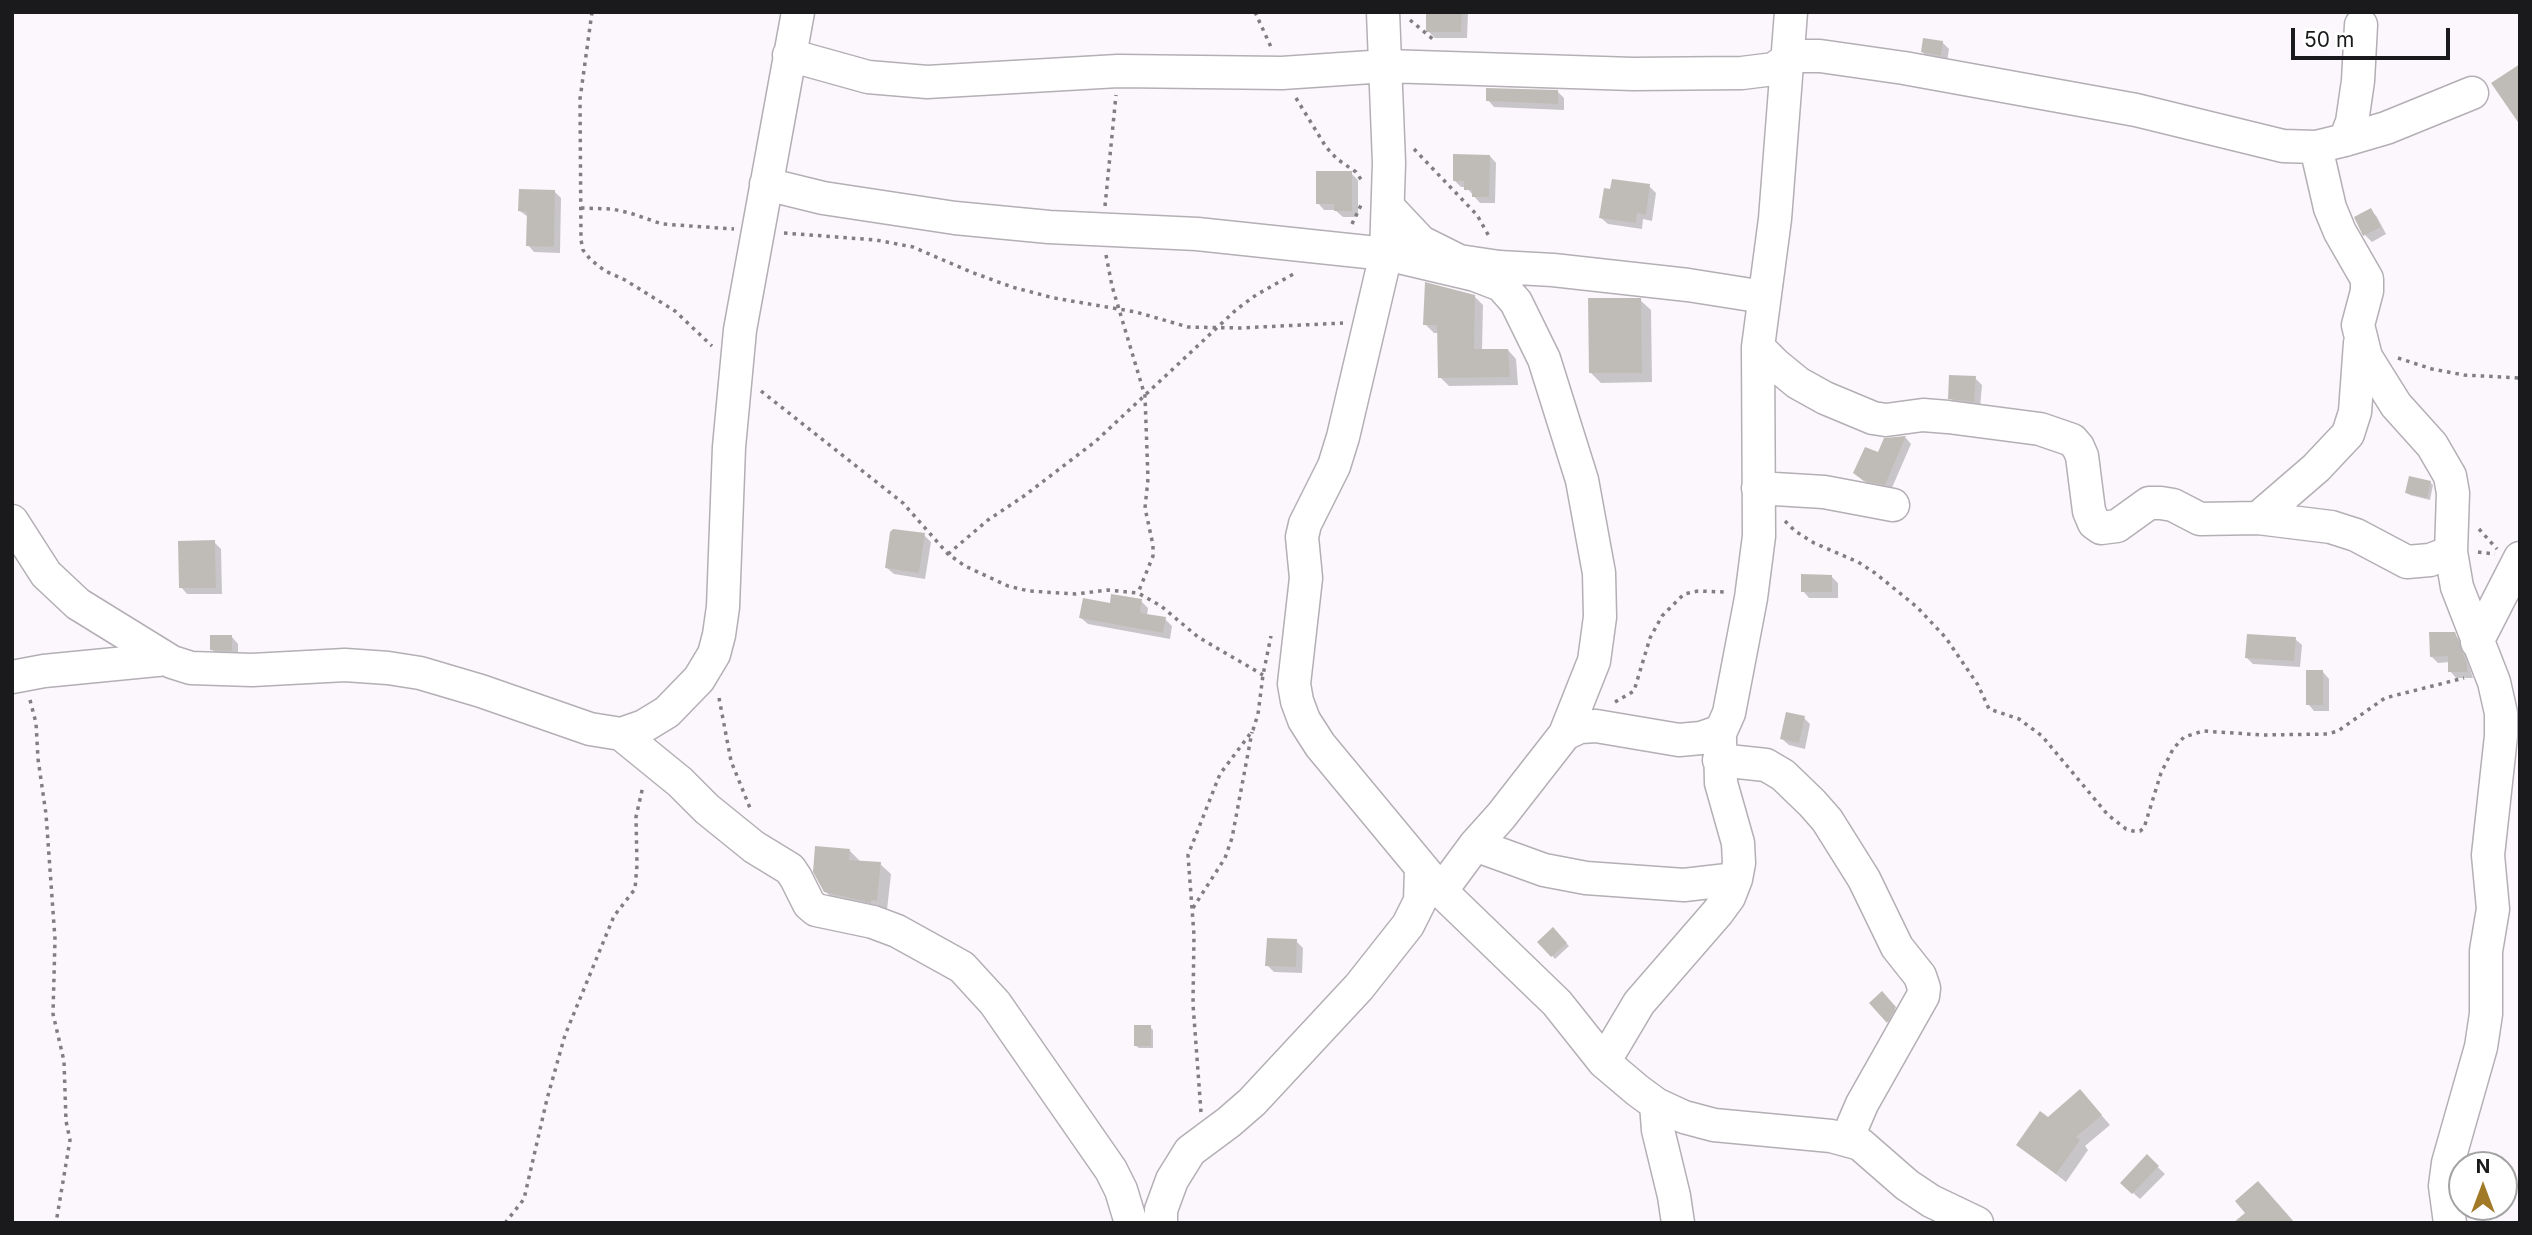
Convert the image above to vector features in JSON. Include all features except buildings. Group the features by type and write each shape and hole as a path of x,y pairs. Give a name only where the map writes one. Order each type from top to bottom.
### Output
{"street":[{"path":"12,521 46,575 78,604 167,659 191,668 212,671 345,665 388,668 420,673 590,729 621,734 644,726 667,712 699,679 715,654 723,607 729,447 735,371 757,231 798,12"},
{"path":"1383,12 1388,123 1372,198 1386,254 1334,466 1305,524 1302,537 1307,578 1294,684 1304,720 1320,745 1431,880 1557,1003 1604,1062 1656,1104 1684,1117 1714,1125 1847,1139 1870,1151 1915,1190 1977,1223"},
{"path":"1604,1062 1639,1003 1718,912 1729,897 1736,880 1738,843 1721,783 1720,746 1751,598 1759,536 1761,488 1758,347 1775,219 1791,12"},
{"path":"2361,25 2358,81 2352,122 2331,144 2330,208 2340,232 2367,279 2367,290 2358,325 2366,358 2379,382 2432,445 2450,476 2453,493 2451,552 2457,587 2483,655 2501,713 2488,855 2493,909 2486,951 2486,1014 2482,1047 2448,1163 2445,1186 2451,1223"},
{"path":"789,55 868,77 927,82 1118,71 1282,73 1386,66 1721,74 1767,71 1799,56 1820,56 2136,110 2270,144 2331,144 2386,128 2472,93"},
{"path":"766,184 846,202 942,217 1197,234 1386,254 1475,275 1501,285 1516,302 1544,359 1582,480 1599,573 1600,617 1594,661 1573,730 1475,845 1421,891 1408,925 1359,988 1252,1102 1190,1151 1172,1180 1161,1210 1161,1223"},
{"path":"1372,198 1421,242 1459,261 1602,275 1764,297"},
{"path":"2258,518 2316,468 2348,433 2355,412 2360,340"},
{"path":"1758,347 1798,383 1872,418 1886,420 1923,415 1948,417 2040,429 2071,440 2082,456 2089,511 2094,523 2101,528 2117,526 2149,503 2173,505 2200,519 2258,518 2331,527 2356,535 2407,562 2430,560 2451,552"},
{"path":"1761,488 1824,492 1893,505"},
{"path":"2483,655 2511,556"},
{"path":"17,676 167,659"},
{"path":"1573,730 1613,728 1678,740 1701,738 1766,765 1783,775 1827,820 1864,879 1898,947 1920,976 1924,988 1923,996 1862,1104 1847,1139"},
{"path":"621,734 658,763 707,809 754,846 790,869 809,904 816,910 873,922 897,931 962,967 995,1003 1111,1170 1131,1223"},
{"path":"1475,845 1544,870 1586,878 1684,885 1736,880"},
{"path":"1656,1104 1658,1130 1678,1223"}],"path":[{"path":"592,12 580,99 581,240 583,250 590,259 605,271 625,280 674,311 735,371 903,503 948,554 965,566 1029,591 1076,594 1108,590 1138,593 1161,606 1198,636 1263,675"},
{"path":"948,554 988,520 1096,441 1216,328 1256,295 1341,249 1372,198 1356,172 1337,159 1317,134 1282,73 1255,12"},
{"path":"1118,71 1110,174 1102,229 1112,286 1145,396 1149,479 1145,508 1153,556 1138,593"},
{"path":"1388,123 1477,215 1486,228 1499,267"},
{"path":"581,208 630,213 662,224 850,237 905,245 1012,287 1054,298 1120,309 1188,327 1370,323"},
{"path":"2360,340 2394,356 2432,369 2464,375 2520,377"},
{"path":"1761,488 1776,511 1795,531 1814,543 1858,562 1917,607 1946,638 1978,685 1989,709 2019,719 2042,736 2108,815 2133,831 2144,828 2161,773 2173,749 2184,737 2203,731 2263,735 2327,734 2338,731 2385,698 2441,685 2483,655"},
{"path":"2451,552 2511,556"},
{"path":"1573,730 1593,711 1634,691 1650,638 1662,615 1684,594 1720,591 1751,598"},
{"path":"1192,910 1225,858 1232,838 1273,630"},
{"path":"17,676 33,710 46,814 55,939 53,1014 64,1061 66,1121 70,1140 56,1223"},
{"path":"718,693 731,761 740,789 753,815"},
{"path":"1202,1142 1193,1004 1192,910 1188,855 1220,774 1252,730"},
{"path":"505,1223 524,1199 565,1035 614,916 635,889 638,801 643,784 658,763"}]}
